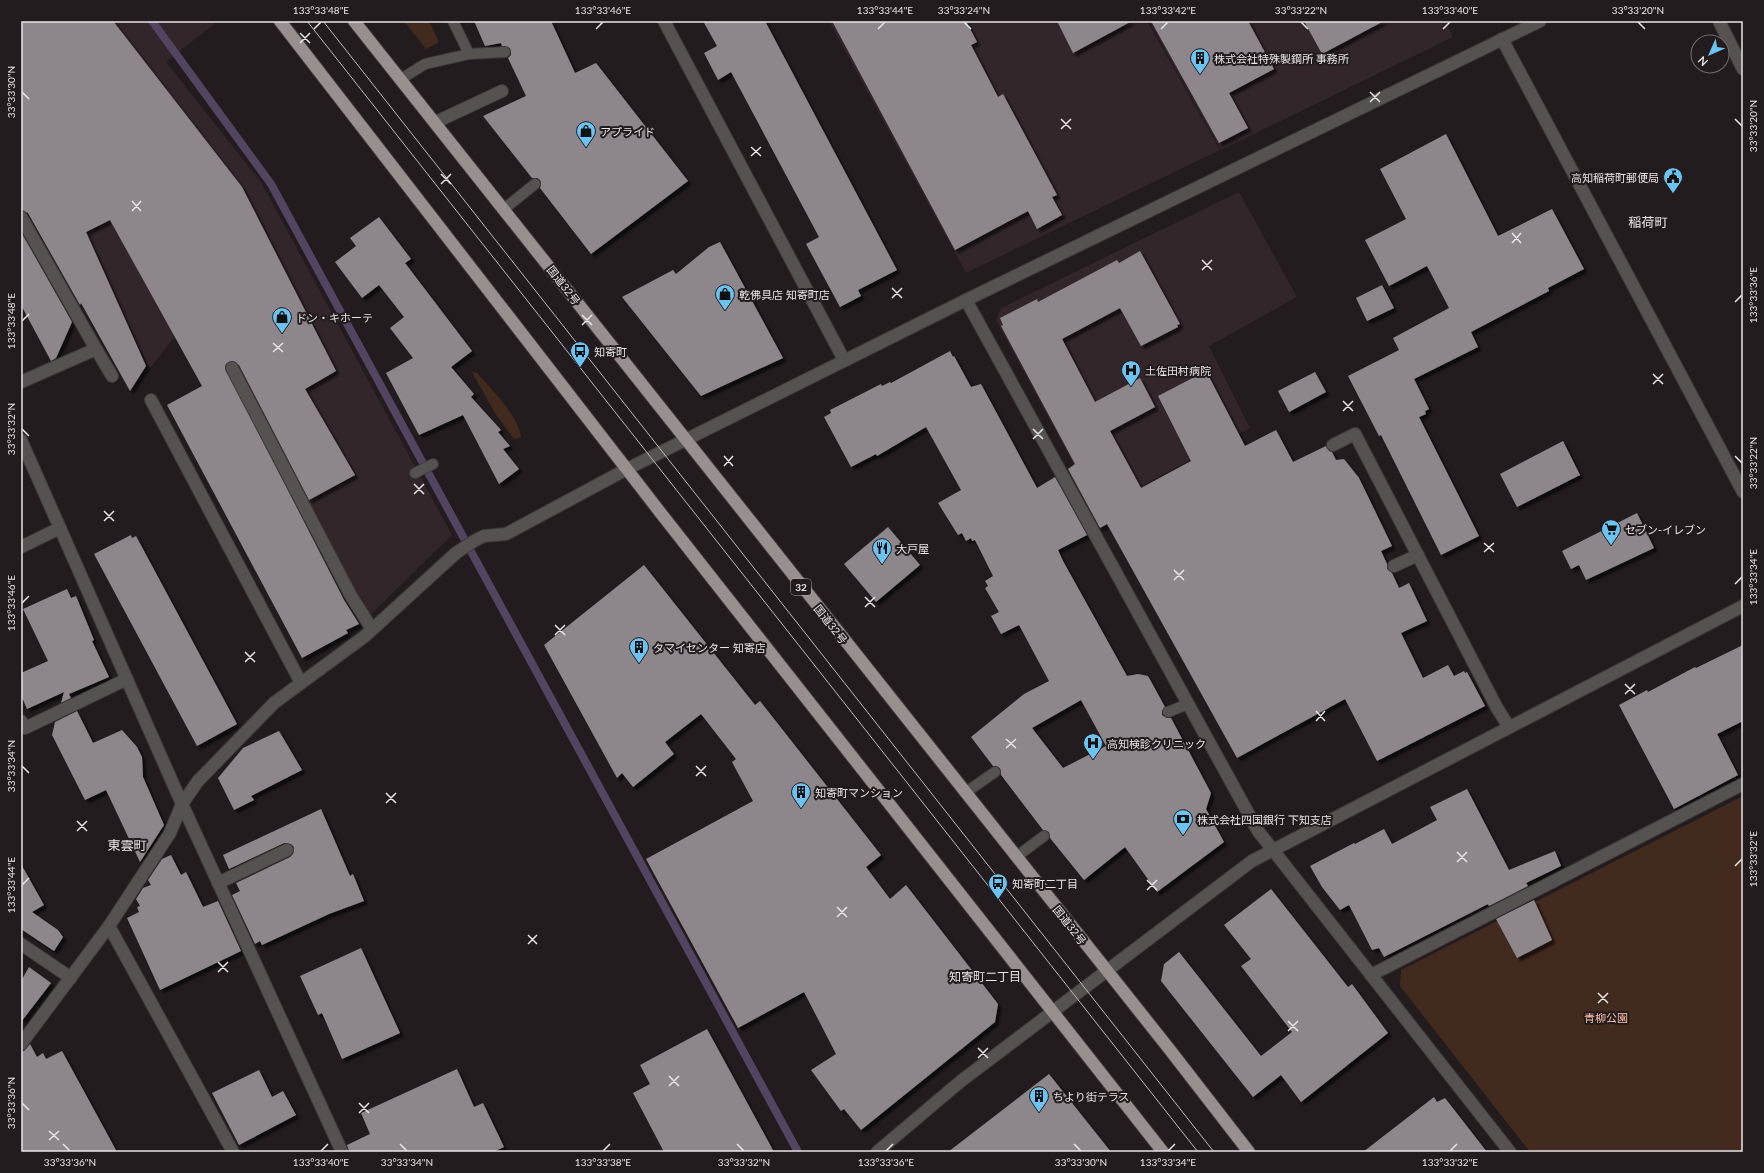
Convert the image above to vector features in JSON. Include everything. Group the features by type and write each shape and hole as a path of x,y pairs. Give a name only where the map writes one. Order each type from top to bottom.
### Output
{"highway":[{"path":"280,21 1051,1012 1163,1152"},
{"name":"国道32号","path":"354,21 436,122 684,439 1170,1050 1249,1152"}],"street":[{"path":"664,21 844,360"},
{"path":"21,1044 109,926 170,833 182,804 198,781 274,703 372,629 456,552 484,536 506,534 627,468 684,439 1540,21"},
{"path":"1719,21 1743,69"},
{"path":"1502,39 1743,492"},
{"path":"436,122 502,91"},
{"path":"21,217 112,376"},
{"path":"966,300 1258,831 1272,850 1288,867 1510,1152"},
{"path":"21,382 96,349"},
{"path":"232,368 351,596 372,629"},
{"path":"151,400 301,683"},
{"path":"1333,445 1355,434 1497,708 1509,727"},
{"path":"21,440 182,804 342,1152"},
{"path":"21,547 60,528"},
{"path":"1394,566 1418,555"},
{"path":"877,1152 961,1080 1252,861 1743,606"},
{"path":"21,721 25,728 127,679"},
{"path":"1371,975 1743,784"},
{"path":"218,883 287,850"},
{"path":"109,926 232,1152"},
{"path":"21,944 71,978"}],"lane":[{"path":"453,21 469,54"},
{"path":"401,80 425,64 469,54 505,52"},
{"path":"504,209 535,184"},
{"path":"415,474 433,464"},
{"path":"1168,712 1188,704"},
{"path":"965,793 995,772"},
{"path":"1016,857 1044,836"}],"shaded area":[{"name":"ドン・キホーテ","path":"21,21 218,21 166,62 261,182 452,535 369,616 203,301 150,368 21,135"},
{"path":"829,21 1147,21 1220,150 966,273"},
{"path":"1149,21 1445,21 1453,37 1221,150"},
{"name":"土佐田村病院","path":"1239,192 1297,297 1209,346 1250,428 1098,509 996,320 1001,308"}],"green space":[{"path":"404,21 429,21 439,42 426,49"},
{"path":"472,372 477,373 504,403 515,420 521,437 514,439 495,413"},
{"name":"青柳公園","path":"1743,796 1743,1152 1530,1152 1400,986 1401,970"}],"building":[{"name":"ドン・キホーテ","path":"21,21 113,21 242,187 336,371 305,389 355,475 309,500 239,365 232,361 226,364 225,367 344,600 359,624 346,630 348,633 302,658 167,405 202,386 110,220 86,232 146,366 130,391 81,303 80,305 28,213 21,210"},
{"name":"アプライド","path":"474,21 551,21 575,73 596,63 688,181 591,254 540,188 540,180 537,178 532,178 483,116 526,96 508,58 511,55 510,48 502,46 501,43 485,46"},
{"path":"703,21 765,21 897,270 858,290 861,296 840,307 806,244 819,237 731,72 718,80 704,53 717,46"},
{"path":"832,21 966,21 977,42 971,45 998,97 1003,94 1057,195 1052,197 1062,215 1037,229 1028,211 955,250"},
{"path":"1057,21 1132,21 1073,53"},
{"path":"1151,21 1248,21 1274,69 1229,93 1248,128 1219,143"},
{"path":"1304,21 1384,21 1322,54"},
{"path":"1446,134 1498,236 1552,209 1584,269 1548,288 1549,291 1471,332 1478,347 1414,379 1429,409 1425,411 1426,414 1419,417 1479,536 1441,555 1381,435 1379,436 1348,376 1399,350 1393,338 1449,308 1427,266 1389,286 1365,240 1406,219 1380,169"},
{"path":"379,217 411,259 405,263 472,351 451,367 474,394 471,397 501,430 498,432 510,446 503,449 519,469 499,484 463,415 419,435 386,373 413,358 390,328 404,317 379,285 362,298 335,262 356,246 350,238"},
{"path":"21,232 72,322 56,358 51,361 21,305"},
{"name":"乾佛具店 知寄町店","path":"720,242 783,358 701,396 622,297 673,270 676,274 709,247"},
{"path":"1140,251 1180,324 1177,325 1178,327 1141,346 1120,308 1062,339 1095,402 1140,378 1155,407 1110,431 1141,488 1191,461 1158,396 1206,371 1245,446 1276,430 1293,462 1326,446 1329,451 1332,452 1336,460 1344,459 1359,478 1392,546 1381,551 1387,564 1387,569 1392,573 1399,588 1409,583 1427,621 1401,633 1423,678 1448,665 1454,676 1464,671 1465,673 1467,672 1485,706 1377,761 1345,699 1237,758 1107,524 1100,528 1068,469 1075,464 1001,326 1003,325 1000,318 1037,299 1038,302 1117,260 1119,263"},
{"path":"1382,285 1394,308 1367,321 1356,298"},
{"path":"950,351 971,387 981,384 1037,488 1055,477 1087,535 1058,550 1127,676 1138,674 1148,676 1165,707 1162,711 1162,715 1167,718 1171,718 1211,793 1206,809 1224,842 1157,892 1125,847 1084,880 1050,838 1049,832 1043,830 1001,775 1000,768 993,766 971,737 1024,694 1049,681 1019,625 1001,634 991,616 999,612 985,588 988,586 985,581 993,576 975,540 972,541 971,538 966,541 962,533 958,535 938,503 961,490 926,427 877,456 876,454 851,467 824,417 831,413 830,410 881,384 882,386 890,382 891,383","holes":["1081,700 1106,746 1063,768 1032,728"]},
{"path":"1315,372 1326,392 1289,412 1278,391"},
{"path":"1563,441 1580,475 1517,507 1500,474"},
{"name":"セブン-イレブン","path":"1637,513 1654,548 1586,580 1579,565 1571,569 1562,551"},
{"name":"大戸屋","path":"888,527 920,565 876,602 844,564"},
{"path":"131,535 132,538 136,536 237,724 197,746 94,554"},
{"path":"644,565 755,705 760,701 881,855 866,867 890,899 906,885 998,1004 995,1022 861,1130 844,1109 841,1111 811,1070 836,1054 804,992 738,1028 646,859 753,801 732,762 736,759 701,714 665,742 674,754 633,787 622,773 617,778 544,645"},
{"path":"67,589 71,598 76,596 94,640 92,641 109,677 69,694 71,698 61,703 64,692 27,709 21,695 21,673 48,661 23,609"},
{"path":"1743,645 1743,721 1717,734 1738,775 1674,809 1619,705 1647,690 1648,692 1695,667 1696,668"},
{"path":"77,711 93,743 122,730 137,747 142,757 143,777 164,825 140,862 106,790 85,800 52,735 55,722"},
{"path":"279,731 302,770 251,796 254,800 234,810 218,778 243,748"},
{"path":"1467,789 1509,870 1555,851 1561,866 1526,883 1528,886 1489,906 1488,904 1384,957 1379,948 1372,950 1349,905 1340,910 1322,887 1310,866 1384,829 1392,844 1437,820 1430,807"},
{"path":"321,809 350,876 353,874 364,901 329,914 262,945 260,941 255,944 232,895 240,891 236,883 290,857 293,854 294,847 291,844 284,843 229,869 223,855"},
{"path":"171,855 181,875 186,872 203,907 218,901 241,951 160,990 127,918 139,912 137,907 140,906 136,899 143,888 151,885 148,880 162,859"},
{"path":"21,864 44,905 32,912 58,930 63,937 54,951 21,929"},
{"path":"1271,889 1348,987 1352,984 1388,1033 1301,1102 1281,1075 1253,1097 1161,981 1164,964 1179,952 1261,1056 1292,1032 1241,966 1251,959 1224,925"},
{"path":"1534,900 1552,940 1517,958 1496,919"},
{"path":"361,948 400,1033 342,1059 322,1013 318,1015 300,976"},
{"path":"29,967 51,983 21,1022 21,981"},
{"path":"707,1029 774,1152 664,1152 633,1093 650,1084 640,1065"},
{"path":"30,1044 37,1057 43,1053 46,1059 62,1051 117,1152 21,1152 21,1051 24,1051"},
{"path":"457,1069 474,1107 483,1103 504,1147 493,1152 349,1152 347,1145 370,1134 361,1113"},
{"path":"259,1070 272,1097 283,1091 296,1115 239,1145 212,1093"},
{"name":"ちより街テラス","path":"1049,1074 1111,1152 948,1152"},
{"path":"1434,1097 1437,1102 1445,1098 1487,1152 1363,1152"}],"waterway":[{"path":"152,21 271,184 798,1152"}],"tram line":[{"path":"307,21 1198,1152"},
{"path":"323,21 1214,1152"}],"place":[{"name":"株式会社特殊製鋼所 事務所","path":"1200,75"},
{"name":"アプライド","path":"586,148"},
{"name":"高知稲荷町郵便局","path":"1673,194"},
{"name":"乾佛具店 知寄町店","path":"725,311"},
{"name":"ドン・キホーテ","path":"282,334"},
{"name":"知寄町","path":"580,368"},
{"name":"土佐田村病院","path":"1131,387"},
{"name":"セブン-イレブン","path":"1611,546"},
{"name":"大戸屋","path":"882,565"},
{"name":"タマイセンター 知寄店","path":"639,664"},
{"name":"高知検診クリニック","path":"1093,760"},
{"name":"知寄町マンション","path":"801,809"},
{"name":"株式会社四国銀行 下知支店","path":"1183,836"},
{"name":"知寄町二丁目","path":"998,900"},
{"name":"ちより街テラス","path":"1039,1113"}],"district":[{"name":"稲荷町","path":"1648,222"},
{"name":"東雲町","path":"127,845"},
{"name":"知寄町二丁目","path":"985,976"}]}
